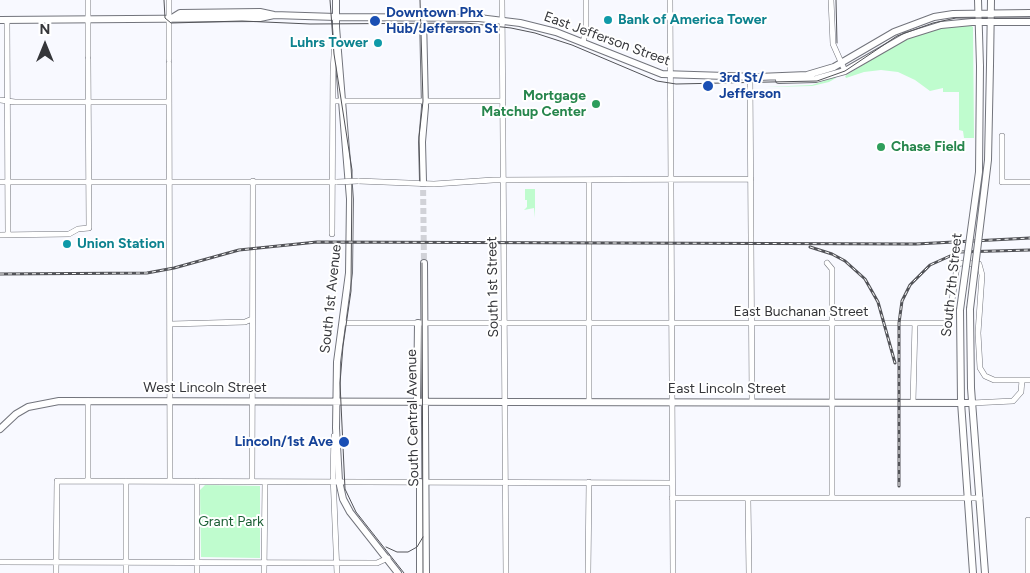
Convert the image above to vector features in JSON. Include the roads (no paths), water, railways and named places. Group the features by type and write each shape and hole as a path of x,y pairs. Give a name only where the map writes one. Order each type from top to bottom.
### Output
{"main road":[{"name":"South 1st Avenue","path":"336,0 336,27 350,199 350,253 344,323 338,355 336,482"},
{"name":"South 7th Street","path":"972,573 958,334 979,165 980,66 978,0"},
{"name":"South 7th Street","path":"985,573 969,348 970,309 988,160 992,0"},
{"name":"East Jefferson Street","path":"843,67 874,43 914,23 953,14 1030,13"},
{"name":"East Jefferson Street","path":"4,20 260,18 274,15 463,17 542,28 583,42 652,71 670,75 750,76 801,81 816,79 919,31 941,25 978,22 1030,22"},
{"path":"420,17 423,60 421,183"},
{"name":"South Central Avenue","path":"424,263 422,323 426,402 422,482 426,573"},
{"path":"417,402 422,323"},
{"name":"East Lincoln Street","path":"417,402 589,400 972,402"},
{"name":"West Lincoln Street","path":"0,429 16,414 28,407 58,401 417,402"},
{"path":"336,482 350,512 398,573"},
{"path":"420,573 422,482"}],"street":[{"path":"0,235 8,233 69,234 78,229 89,228 88,0"},
{"path":"169,0 170,481"},
{"name":"South 1st Street","path":"502,0 506,573"},
{"path":"583,42 586,30 586,0"},
{"path":"670,0 673,573"},
{"path":"831,0 832,38 843,67"},
{"path":"4,20 8,101 8,233"},
{"name":"South 1st Avenue","path":"332,234 335,182 333,101 336,27"},
{"path":"750,76 752,402"},
{"path":"0,100 168,102"},
{"path":"333,101 503,101"},
{"path":"1002,136 1002,182 1030,182"},
{"path":"0,182 253,181 421,183 504,180 750,179"},
{"path":"589,180 589,400"},
{"path":"252,481 253,181"},
{"path":"827,263 832,269 832,498"},
{"name":"East Buchanan Street","path":"344,323 833,324 948,321 957,266 960,263 979,264 982,275 978,333 980,368 989,378 1022,380"},
{"path":"171,324 245,322 252,319"},
{"path":"913,402 915,323"},
{"path":"1022,380 1030,380"},
{"name":"East Lincoln Street","path":"972,402 1013,401 1021,392 1022,380"},
{"path":"88,401 88,481"},
{"path":"126,481 126,573"},
{"path":"197,481 197,573"},
{"path":"56,573 57,482 672,482"},
{"path":"264,573 265,482"},
{"path":"336,482 337,573"},
{"path":"588,573 590,482"},
{"path":"672,498 980,498"},
{"path":"748,498 749,573"},
{"path":"1028,520 1028,573"},
{"path":"0,562 377,563 388,558"}],"tunnel":[{"path":"423,181 424,263"}],"tram line":[{"path":"164,0 165,18 171,23 242,21 310,24 466,23 511,28 535,33 572,45 657,81 676,84 817,81 845,71 897,36 933,23 956,18 1030,18"},
{"path":"330,0 334,54 352,170 351,291 340,383 345,489 356,512 404,573"},
{"path":"420,0 423,101 419,137 420,181"},
{"path":"836,0 837,43"},
{"path":"422,263 423,573"},
{"path":"386,547 397,552 408,552 417,547 423,537"}],"railway":[{"path":"0,274 147,273 174,268 239,250 317,242 916,244 1030,238"},
{"path":"810,247 832,254 845,261 865,279 878,302 895,363"},
{"path":"899,486 899,323 902,301 910,285 930,265 959,252 1030,250"}],"place":[{"name":"Bank of America Tower","path":"608,20"},
{"name":"Downtown Phx Hub/Jefferson St","path":"375,21"},
{"name":"Luhrs Tower","path":"378,43"},
{"name":"3rd St/ Jefferson","path":"708,86"},
{"name":"Mortgage Matchup Center","path":"596,104"},
{"name":"Chase Field","path":"881,147"},
{"name":"Union Station","path":"67,244"},
{"name":"Lincoln/1st Ave","path":"344,442"}],"park label":[{"name":"Grant Park","path":"231,522"}]}
